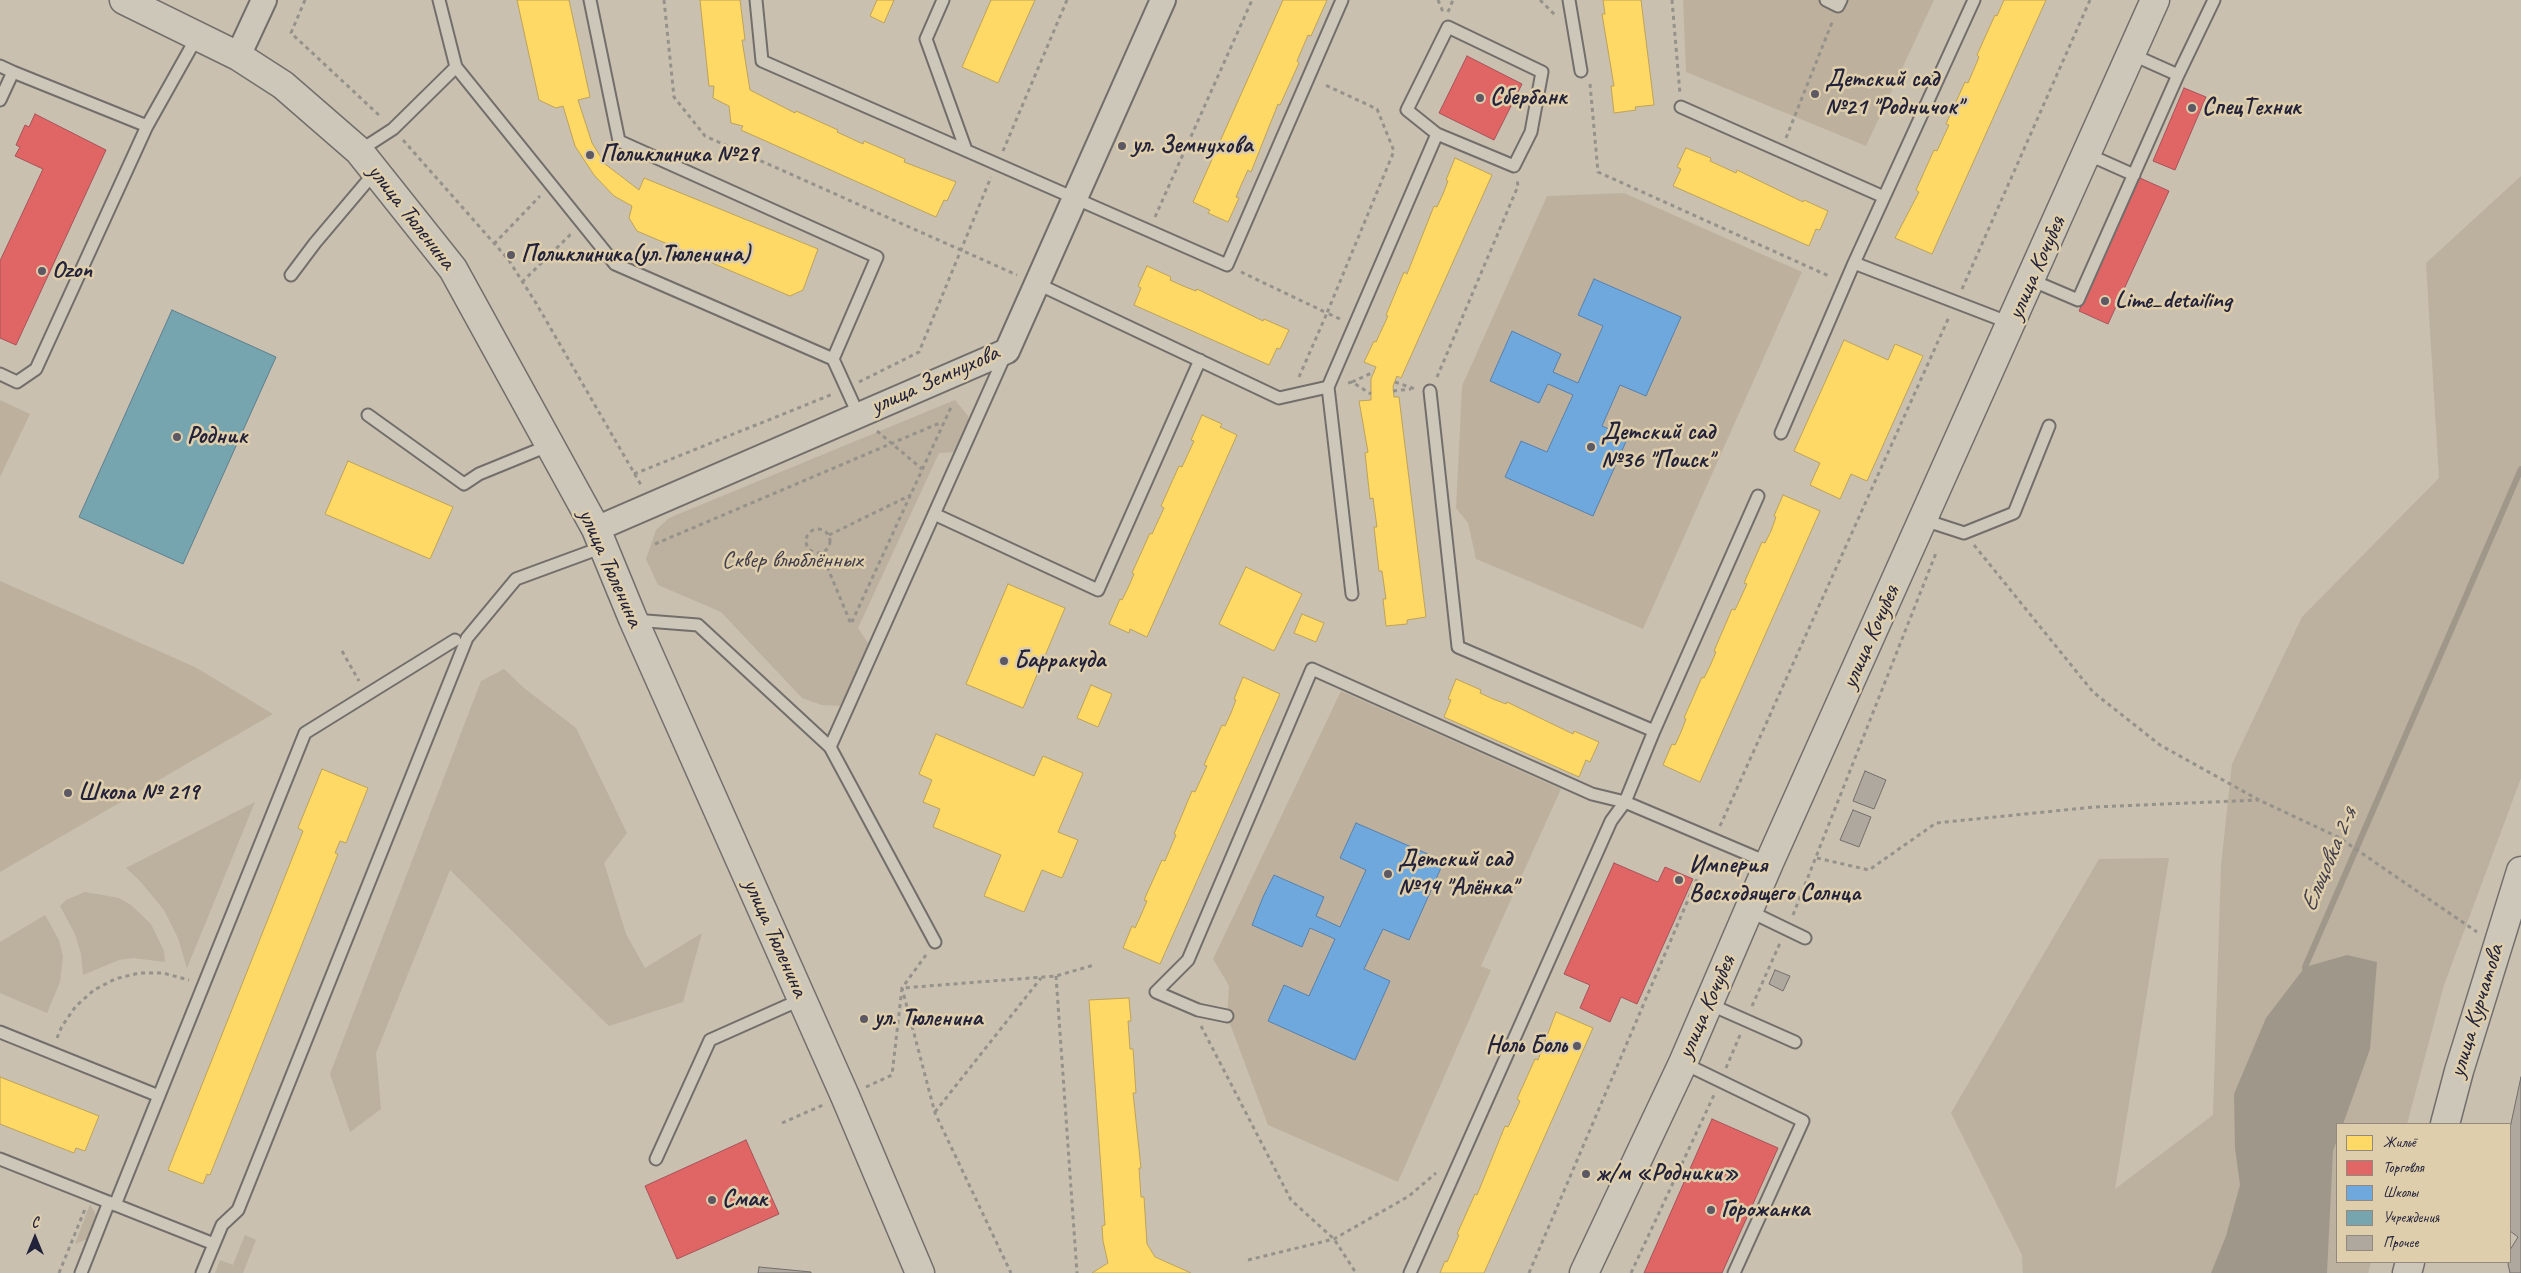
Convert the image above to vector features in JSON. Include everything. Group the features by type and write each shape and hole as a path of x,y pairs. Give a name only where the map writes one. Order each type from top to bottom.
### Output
{"street":[{"name":"улица Тюленина","path":"124,0 238,56 283,85 367,161 453,269 599,538 633,620 802,999 920,1273"},
{"path":"238,56 264,0"},
{"name":"улица Земнухова","path":"599,538 653,506 858,414 1007,351 1164,0"},
{"name":"улица Кочубея","path":"1584,1273 1683,1063 1769,862 1935,524 2012,324 2155,0"},
{"name":"улица Курчатова","path":"2445,1123 2496,946 2521,871"}],"lane":[{"path":"439,0 456,67 615,264 833,359 858,414"},
{"path":"590,0 619,141 877,257 833,359"},
{"path":"756,0 762,62 1227,265 1342,0"},
{"path":"943,0 926,39 966,150"},
{"path":"1569,0 1581,71"},
{"path":"1826,0 1840,3"},
{"path":"1780,433 1884,196 1974,0"},
{"path":"2031,280 2078,300 2178,75 2214,0"},
{"path":"1448,27 1542,72 1531,132 1514,166 1437,134 1407,110 1448,27"},
{"path":"0,374 17,382 36,370 147,126 198,35"},
{"path":"2131,54 2178,75"},
{"path":"0,66 147,126"},
{"path":"291,275 315,243 367,161 393,128 456,67"},
{"path":"0,100 14,72"},
{"path":"1681,107 1884,196"},
{"path":"1352,594 1328,387 1437,134"},
{"path":"2087,154 2134,175"},
{"path":"1854,263 2012,324"},
{"path":"1038,284 1279,398 1328,387"},
{"path":"830,746 1007,351"},
{"path":"934,514 1098,590 1200,360"},
{"path":"1430,391 1458,647 1654,731"},
{"path":"368,415 464,484 479,474 550,445"},
{"path":"1935,524 1964,533 2014,513 2049,426"},
{"path":"1410,1273 1611,821 1626,802 1654,731 1758,496"},
{"path":"202,1273 222,1225 238,1210 467,638 516,579 599,538"},
{"path":"633,620 698,625 830,746 934,942"},
{"path":"81,1273 159,1096 300,741 312,727 455,640"},
{"path":"1226,1016 1198,1010 1156,992 1188,960 1312,669 1385,706 1592,794 1626,802 1769,862"},
{"path":"1749,911 1805,938"},
{"path":"656,1159 710,1040 802,999"},
{"path":"1709,1004 1795,1042"},
{"path":"0,1032 159,1096"},
{"path":"1683,1063 1803,1121 1734,1273"},
{"path":"0,1159 214,1244"}],"path":[{"path":"305,0 291,33 393,128 508,259 653,506"},
{"path":"664,0 674,97 705,136 1038,284"},
{"path":"634,474 846,388 919,352 1067,0"},
{"path":"1149,231 1252,0"},
{"path":"1445,17 1453,0"},
{"path":"1672,0 1681,107"},
{"path":"1529,1273 1714,839 2090,0"},
{"path":"1781,151 1840,3"},
{"path":"1581,71 1590,80 1598,172 1846,283"},
{"path":"1291,395 1328,313 1394,151 1377,109 1309,77"},
{"path":"1393,391 1412,389 1430,391 1518,186 1514,166"},
{"path":"494,244 551,185"},
{"path":"522,282 582,223"},
{"path":"1227,265 1328,313"},
{"path":"1328,387 1352,382 1374,372"},
{"path":"1352,382 1371,394"},
{"path":"1395,382 1412,389"},
{"path":"821,552 851,624 911,495 942,422 952,405"},
{"path":"858,414 922,470"},
{"path":"655,544 942,422"},
{"path":"829,535 911,495"},
{"path":"1631,1273 1720,1081 1817,858 1935,524"},
{"path":"818,528 829,535 828,547 821,552 813,552 807,547 807,534 818,528"},
{"path":"1964,533 2093,692 2160,745 2260,800 2338,837 2435,901 2496,946"},
{"path":"342,651 367,694"},
{"path":"1817,858 1868,870 1936,823 2094,807 2260,800"},
{"path":"892,1075 902,988 934,942"},
{"path":"902,988 1041,978 1056,976 1094,965"},
{"path":"52,1053 62,1026 76,1006 94,990 115,979 139,973 163,973 203,985"},
{"path":"1056,976 1077,1273"},
{"path":"934,1113 1041,978"},
{"path":"902,988 934,1113 1011,1273"},
{"path":"1198,1010 1202,1031 1291,1200 1334,1239 1356,1273"},
{"path":"1248,1260 1334,1239 1409,1196 1438,1173"},
{"path":"59,1273 90,1195"}],"shaded area":[{"name":"Детский сад №21 \"Родничок\"","path":"1683,0 1934,0 1866,146 1686,72"},
{"name":"Детский сад №36 \"Поиск\"","path":"1624,193 1802,272 1643,629 1476,559 1468,523 1456,508 1462,386 1547,196"},
{"path":"0,400 30,414 0,477"},
{"name":"Школа № 219","path":"0,581 195,667 273,714 0,872"},
{"name":"Детский сад №14 \"Алёнка\"","path":"1341,691 1561,789 1481,966 1491,970 1398,1182 1268,1125 1227,1016 1229,986 1213,959"},
{"path":"2347,955 2377,962 2370,1049 2343,1123 2336,1123 2327,1273 2211,1273 2226,1236 2240,1185 2235,1148 2234,1094 2266,1018 2305,967"}],"green space":[{"path":"2521,176 2521,778 2444,985 2407,1123 2336,1123 2336,1263 2371,1263 2368,1273 2023,1273 2022,1255 1951,1113 2099,859 2169,858 2115,1189 2213,1115 2221,866 2232,764 2302,617 2439,478 2426,263"},
{"name":"Сквер влюблённых","path":"955,400 968,416 968,435 956,452 939,453 858,628 870,646 842,706 822,705 802,698 721,612 658,585 646,559 656,530 669,518"},
{"path":"504,669 524,688 576,728 627,833 604,863 626,934 645,968 702,933 683,1002 609,1026 450,870 376,1053 381,1109 350,1132 330,1074 481,681"},
{"path":"255,802 187,968 178,938 164,910 140,881 126,868"},
{"path":"85,892 119,898 131,905 151,924 164,951 165,962 133,958 119,960 83,975 81,954 75,934 60,906 66,900"},
{"path":"45,915 59,940 63,957 60,982 47,1013 0,993 0,942"},
{"path":"90,1204 97,1222 88,1239 75,1244"},
{"path":"245,1235 256,1240 243,1273 215,1273 220,1260 233,1265"}],"building: Жильё":[{"name":"Поликлиника №29","path":"517,0 569,0 590,97 578,100 592,143 605,164 639,190 644,178 818,249 803,290 790,296 637,231 629,218 632,206 614,196 594,175 575,146 563,106 556,108 539,100"},
{"path":"700,0 740,0 745,40 742,40 750,90 795,113 796,111 838,130 837,132 863,144 864,141 905,159 904,162 956,182 947,201 944,200 936,217 741,130 743,126 731,123 729,106 713,98 714,86 709,86"},
{"path":"877,0 894,0 884,23 870,16"},
{"path":"991,0 1035,0 998,83 962,67"},
{"path":"1283,0 1327,0 1311,36 1308,35 1297,61 1299,63 1280,105 1278,104 1251,172 1248,170 1242,183 1236,197 1239,198 1228,222 1208,213 1210,210 1193,202"},
{"path":"1603,0 1641,0 1654,105 1635,107 1636,110 1614,113 1611,86 1614,86 1602,14 1605,14"},
{"path":"2004,0 2046,0 1932,254 1895,238 1919,192 1916,190 1934,150 1937,151 1949,125 1946,124 1965,82 1968,83 1979,57 1977,55"},
{"path":"1686,148 1711,158 1710,161 1736,173 1737,170 1803,202 1804,200 1828,211 1820,230 1816,229 1809,246 1673,186 1681,169 1677,167"},
{"path":"1455,158 1492,175 1401,378 1397,376 1393,386 1394,397 1399,397 1426,617 1407,620 1407,624 1386,626 1383,599 1386,599 1382,571 1379,571 1374,527 1377,527 1373,498 1370,499 1365,453 1368,452 1359,401 1371,400 1371,379 1376,367 1364,362 1388,316 1386,315 1404,272 1407,274 1434,206 1437,207 1443,194 1448,181 1446,180"},
{"path":"1147,266 1171,277 1170,280 1183,286 1196,291 1197,289 1263,321 1264,319 1289,330 1280,349 1277,348 1269,365 1134,305 1141,288 1138,286"},
{"path":"1844,340 1888,360 1895,344 1923,356 1867,481 1851,474 1840,499 1810,485 1820,463 1794,451"},
{"path":"1202,415 1222,424 1220,427 1237,435 1147,637 1130,629 1129,633 1109,624 1120,599 1122,600 1128,588 1134,574 1132,573 1150,533 1152,534 1164,508 1161,506 1179,466 1182,467 1194,441 1191,440"},
{"path":"348,461 453,507 430,559 325,514"},
{"path":"1783,495 1820,511 1700,782 1663,765 1672,744 1675,745 1681,732 1686,719 1684,718 1702,677 1704,678 1710,666 1716,652 1714,651 1732,609 1735,610 1747,584 1744,583 1762,542 1765,543 1771,531 1776,517 1774,516"},
{"path":"1246,567 1302,594 1274,651 1219,624"},
{"path":"1008,584 1065,608 1023,708 966,684"},
{"path":"1302,614 1324,623 1316,642 1294,633"},
{"path":"1243,677 1280,694 1160,964 1123,948 1132,926 1135,928 1141,915 1147,901 1144,900 1162,860 1165,861 1192,791 1195,792 1207,766 1204,765 1222,725 1225,726 1231,713 1236,700 1234,699"},
{"path":"1456,679 1481,690 1480,693 1493,699 1506,704 1507,702 1573,734 1574,731 1599,742 1590,762 1586,760 1579,777 1444,717 1451,700 1448,699"},
{"path":"1091,685 1112,694 1098,727 1077,718"},
{"path":"936,734 1034,776 1043,756 1083,773 1058,832 1078,840 1062,878 1042,870 1024,912 984,896 1001,855 933,827 940,809 923,802 932,780 919,774"},
{"path":"322,769 368,788 346,843 340,841 335,853 338,854 210,1175 207,1174 203,1184 168,1170 303,831 298,828"},
{"path":"1129,998 1131,1021 1128,1021 1130,1049 1133,1049 1136,1093 1133,1093 1141,1168 1139,1168 1141,1197 1144,1197 1147,1244 1155,1257 1191,1273 1092,1273 1108,1263 1103,1241 1102,1226 1105,1225 1089,1000"},
{"path":"1556,1012 1593,1028 1484,1273 1440,1273 1459,1235 1457,1234 1475,1194 1477,1195 1505,1126 1508,1127 1520,1101 1517,1099 1535,1059 1538,1060"},
{"path":"0,1077 99,1116 85,1151 76,1148 74,1153 0,1124"}],"building: Торговля":[{"name":"Сбербанк","path":"1467,56 1522,84 1494,140 1439,113"},
{"path":"2184,88 2206,97 2175,170 2153,161"},
{"path":"35,114 106,150 16,345 0,338 0,261 43,169 15,156 20,147 16,145 25,125 29,127"},
{"path":"2140,178 2169,191 2108,324 2079,311"},
{"path":"1614,863 1658,882 1665,867 1693,879 1637,1004 1621,997 1610,1022 1580,1008 1590,985 1564,974"},
{"name":"Горожанка","path":"1712,1119 1778,1148 1722,1273 1644,1273"},
{"name":"Смак","path":"746,1140 779,1214 677,1259 645,1186"}],"building: Школы":[{"path":"1594,279 1681,317 1646,396 1620,385 1602,426 1628,437 1593,516 1505,477 1521,441 1547,452 1573,395 1548,384 1539,403 1490,381 1512,331 1561,354 1553,372 1578,383 1603,326 1578,315"},
{"path":"1356,823 1444,861 1409,940 1383,929 1364,969 1390,981 1355,1060 1268,1021 1284,985 1309,996 1335,939 1310,928 1302,947 1252,925 1274,875 1324,897 1316,916 1340,927 1366,870 1340,858"}],"building: Учреждения":[{"name":"Родник","path":"172,310 276,357 183,564 79,517"}],"building: Прочее":[{"path":"1865,771 1886,780 1874,809 1853,801"},
{"path":"1853,810 1871,817 1859,847 1840,840"},
{"path":"1775,970 1790,976 1783,991 1769,984"},
{"path":"2521,1077 2521,1273 2510,1273 2508,1264 2511,1263 2511,1248 2518,1237 2511,1232 2511,1123"},
{"path":"759,1267 811,1272 811,1273 758,1273"}],"waterway":[{"name":"Ельцовка 2-я","path":"2306,975 2305,967 2521,469"}],"place":[{"name":"Детский сад №21 \"Родничок\"","path":"1815,94"},
{"name":"Сбербанк","path":"1480,98"},
{"name":"СпецТехник","path":"2192,108"},
{"name":"ул. Земнухова","path":"1122,146"},
{"name":"Поликлиника №29","path":"590,155"},
{"name":"Поликлиника(ул.Тюленина)","path":"511,255"},
{"name":"Ozon","path":"42,271"},
{"name":"Lime_detailing","path":"2105,301"},
{"name":"Родник","path":"177,437"},
{"name":"Детский сад №36 \"Поиск\"","path":"1591,447"},
{"name":"Барракуда","path":"1004,661"},
{"name":"Школа № 219","path":"68,793"},
{"name":"Детский сад №14 \"Алёнка\"","path":"1388,874"},
{"name":"Империя Восходящего Солнца","path":"1679,880"},
{"name":"ул. Тюленина","path":"864,1019"},
{"name":"Ноль Боль","path":"1577,1046"},
{"name":"ж/м «Родники»","path":"1586,1174"},
{"name":"Смак","path":"712,1200"},
{"name":"Горожанка","path":"1711,1210"}]}
